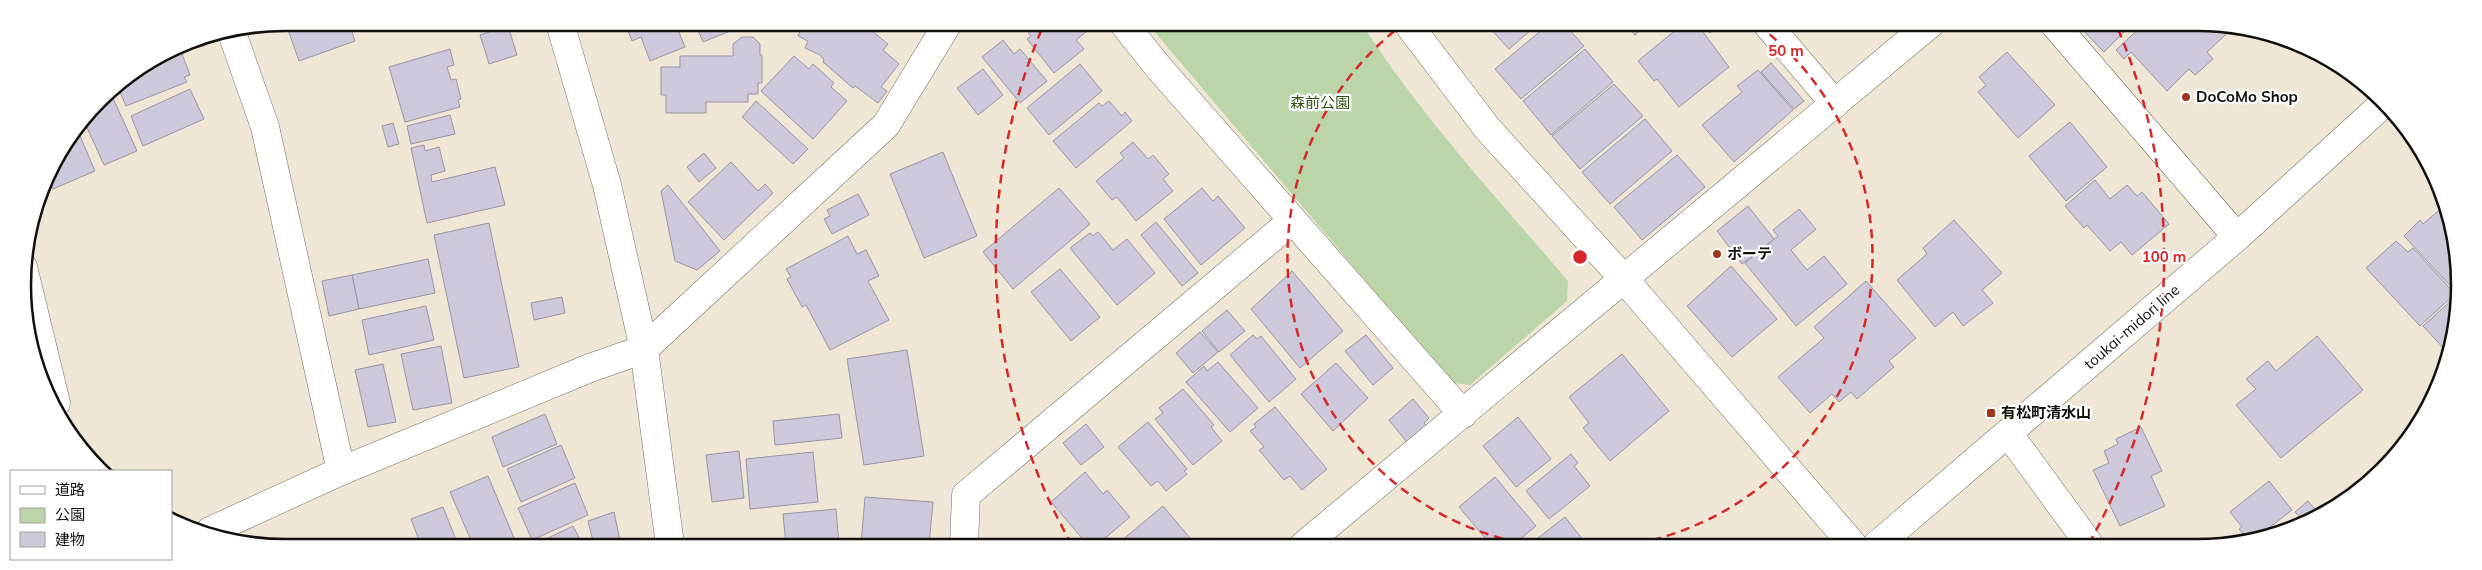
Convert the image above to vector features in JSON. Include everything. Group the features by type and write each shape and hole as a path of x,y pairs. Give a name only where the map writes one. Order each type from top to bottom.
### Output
{"street":[{"path":"562,31 607,185 644,350 669,539"},
{"path":"215,529 341,471 590,368 644,350 886,125 943,31"},
{"path":"1129,31 1292,221 1463,414"},
{"path":"1413,31 1487,128 1624,279 1848,539"},
{"path":"1772,31 1835,104"},
{"path":"1311,539 1922,31"},
{"path":"2060,31 2237,237"},
{"path":"233,36 265,127 341,471"},
{"name":"toukai-midori line","path":"1884,539 2237,237 2378,108"},
{"path":"964,539 966,495 1292,221"},
{"path":"32,305 51,381"},
{"path":"2008,433 2086,539"}],"green space":[{"name":"森前公園","path":"1154,31 1367,31 1434,124 1568,281 1567,301 1470,385 1452,383"}],"building":[{"path":"288,31 352,31 355,41 299,61"},
{"path":"492,31 510,31 517,55 489,64 480,35"},
{"path":"628,31 678,31 685,47 650,61 641,37 632,41"},
{"path":"698,31 730,31 703,42"},
{"path":"800,31 872,31 888,44 883,50 899,64 881,87 887,91 878,103 855,86 853,88 823,62 824,60 820,55 805,48 808,41 798,36"},
{"path":"1085,31 1076,40 1084,49 1054,73 1027,39 1031,36 1028,32"},
{"path":"1492,31 1530,31 1509,49"},
{"path":"1541,31 1570,31 1584,46 1521,99 1495,69"},
{"path":"1674,31 1702,31 1729,67 1679,107 1657,79 1654,81 1638,61"},
{"path":"2084,31 2125,31 2104,52"},
{"path":"2137,31 2228,33 2207,52 2213,59 2195,75 2189,69 2167,91 2131,52 2124,59 2116,50"},
{"path":"742,37 753,37 760,44 762,83 758,83 758,94 748,94 748,102 706,102 706,113 666,113 666,95 661,95 661,67 680,67 680,56 733,56 733,44"},
{"path":"1003,40 1014,54 1020,49 1047,81 1020,103 982,57"},
{"path":"450,49 454,65 447,67 451,80 456,79 461,99 458,100 460,107 405,122 389,67"},
{"path":"1585,49 1613,82 1551,135 1523,101"},
{"path":"2007,52 2055,105 2018,138 1978,92 1986,85 1979,77"},
{"path":"182,53 190,75 184,77 187,82 126,106 120,92 158,65"},
{"path":"794,56 809,69 813,64 834,83 831,87 847,101 813,139 761,91"},
{"path":"1771,63 1804,101 1794,109 1761,72"},
{"path":"1080,64 1102,91 1049,135 1027,108"},
{"path":"983,69 1003,95 978,115 957,88"},
{"path":"1758,70 1793,110 1734,162 1702,125 1742,92 1737,86"},
{"path":"1614,84 1643,116 1580,169 1552,136"},
{"path":"190,89 204,119 143,146 131,116"},
{"path":"113,99 137,151 104,165 87,127"},
{"path":"756,101 808,149 793,164 742,117"},
{"path":"1109,101 1122,116 1125,112 1132,121 1076,168 1053,141 1099,103 1102,106"},
{"path":"450,115 455,134 411,144 407,126"},
{"path":"1645,119 1672,151 1610,204 1582,172"},
{"path":"2070,122 2107,167 2066,201 2029,156"},
{"path":"393,123 399,144 388,147 382,126"},
{"path":"80,136 95,171 53,189 52,186 57,173"},
{"path":"1133,142 1148,159 1153,155 1169,174 1163,179 1173,191 1136,221 1117,197 1112,200 1096,181 1124,158 1120,153"},
{"path":"424,145 425,151 439,147 445,171 431,175 432,182 495,167 505,205 427,223 411,148"},
{"path":"943,152 977,236 924,258 890,174"},
{"path":"704,153 716,168 699,182 687,167"},
{"path":"1677,155 1705,187 1642,240 1614,207"},
{"path":"731,162 758,191 765,184 773,193 724,240 688,202"},
{"path":"2095,180 2110,199 2127,185 2137,196 2142,192 2169,224 2132,255 2121,242 2110,251 2087,225 2084,228 2065,206"},
{"path":"668,185 720,251 697,270 675,261 661,191"},
{"path":"1059,188 1090,224 1013,289 983,252"},
{"path":"1202,188 1213,201 1218,196 1245,228 1201,265 1164,219"},
{"path":"858,194 869,215 832,234 824,219 830,216 827,210"},
{"path":"1748,206 1774,239 1742,264 1717,231"},
{"path":"1799,209 1816,229 1791,250 1807,270 1824,256 1847,284 1796,326 1745,263 1778,236 1773,230"},
{"path":"2439,210 2449,252 2451,287 2404,236 2420,220 2423,224"},
{"path":"1954,220 2002,273 1982,290 1993,303 1963,326 1953,312 1935,327 1897,280 1927,254 1923,248"},
{"path":"1156,222 1198,273 1182,286 1141,235"},
{"path":"489,223 519,367 464,378 434,235"},
{"path":"1098,232 1113,250 1127,239 1155,273 1117,305 1070,248 1090,233 1093,236"},
{"path":"848,236 857,254 866,250 879,276 868,281 889,320 830,350 806,305 802,307 787,279 791,277 786,269"},
{"path":"2396,241 2408,252 2413,248 2451,289 2450,298 2420,326 2366,268"},
{"path":"428,259 435,293 359,309 352,275"},
{"path":"1731,266 1777,319 1732,357 1687,306"},
{"path":"1060,269 1100,317 1071,341 1031,292"},
{"path":"1292,271 1343,331 1300,368 1251,309"},
{"path":"352,275 359,309 329,316 322,281"},
{"path":"1866,281 1916,338 1889,361 1894,367 1857,399 1851,392 1839,402 1832,394 1810,413 1778,377 1824,338 1814,327"},
{"path":"562,297 565,313 534,320 531,303"},
{"path":"2450,301 2449,318 2443,348 2423,326"},
{"path":"426,306 434,340 369,355 362,320"},
{"path":"1227,310 1245,331 1219,352 1202,331"},
{"path":"1200,332 1218,352 1193,373 1176,353"},
{"path":"1253,335 1257,339 1261,336 1296,379 1269,402 1230,355"},
{"path":"1366,335 1393,368 1373,385 1345,351"},
{"path":"2317,336 2363,390 2281,458 2236,405 2256,389 2246,379 2268,361 2276,371"},
{"path":"441,346 452,403 413,410 401,354"},
{"path":"907,350 924,456 864,465 847,359"},
{"path":"1622,354 1669,411 1610,461 1583,428 1589,423 1569,397"},
{"path":"1218,362 1258,408 1230,432 1186,382 1204,366 1207,371"},
{"path":"1336,363 1368,398 1333,431 1301,394"},
{"path":"383,364 396,422 368,427 355,370"},
{"path":"1183,389 1214,425 1211,427 1222,441 1193,465 1155,419 1163,413 1159,408"},
{"path":"1413,399 1429,418 1424,423 1429,428 1409,445 1389,420"},
{"path":"1275,407 1327,469 1302,490 1290,476 1284,480 1259,450 1264,447 1250,431 1256,427 1254,424"},
{"path":"545,414 557,444 503,467 492,437"},
{"path":"839,414 842,438 775,445 773,421"},
{"path":"1518,417 1551,459 1516,487 1483,446"},
{"path":"1148,422 1187,469 1184,471 1187,474 1166,491 1158,481 1151,486 1118,447"},
{"path":"1086,424 1104,447 1081,465 1063,443"},
{"path":"2141,427 2162,471 2151,476 2165,506 2120,526 2093,470 2109,463 2104,451 2118,444 2116,439"},
{"path":"561,445 575,478 521,502 507,469"},
{"path":"739,451 744,498 712,502 706,455"},
{"path":"813,452 818,502 750,509 746,459"},
{"path":"1571,454 1578,463 1574,466 1590,486 1549,519 1526,491"},
{"path":"1085,472 1103,494 1107,490 1130,517 1104,539 1083,539 1051,502"},
{"path":"488,476 514,539 470,539 450,492"},
{"path":"1495,477 1536,526 1520,539 1486,539 1459,507"},
{"path":"2269,481 2292,510 2268,528 2244,535 2239,529 2242,527 2230,512"},
{"path":"575,483 588,515 532,539 518,508"},
{"path":"865,497 933,502 930,539 862,539"},
{"path":"2308,501 2315,510 2299,517 2295,512"},
{"path":"1163,506 1191,539 1123,539"},
{"path":"443,507 456,539 419,539 411,519"},
{"path":"836,509 838,539 785,539 783,514"},
{"path":"614,512 620,539 592,539 588,521"},
{"path":"1565,517 1582,539 1537,539"},
{"path":"573,526 580,539 546,539"}],"place":[{"name":"DoCoMo Shop","path":"2186,97"},
{"name":"ボーテ","path":"1717,254"},
{"name":"有松町清水山","path":"1991,413"}]}
